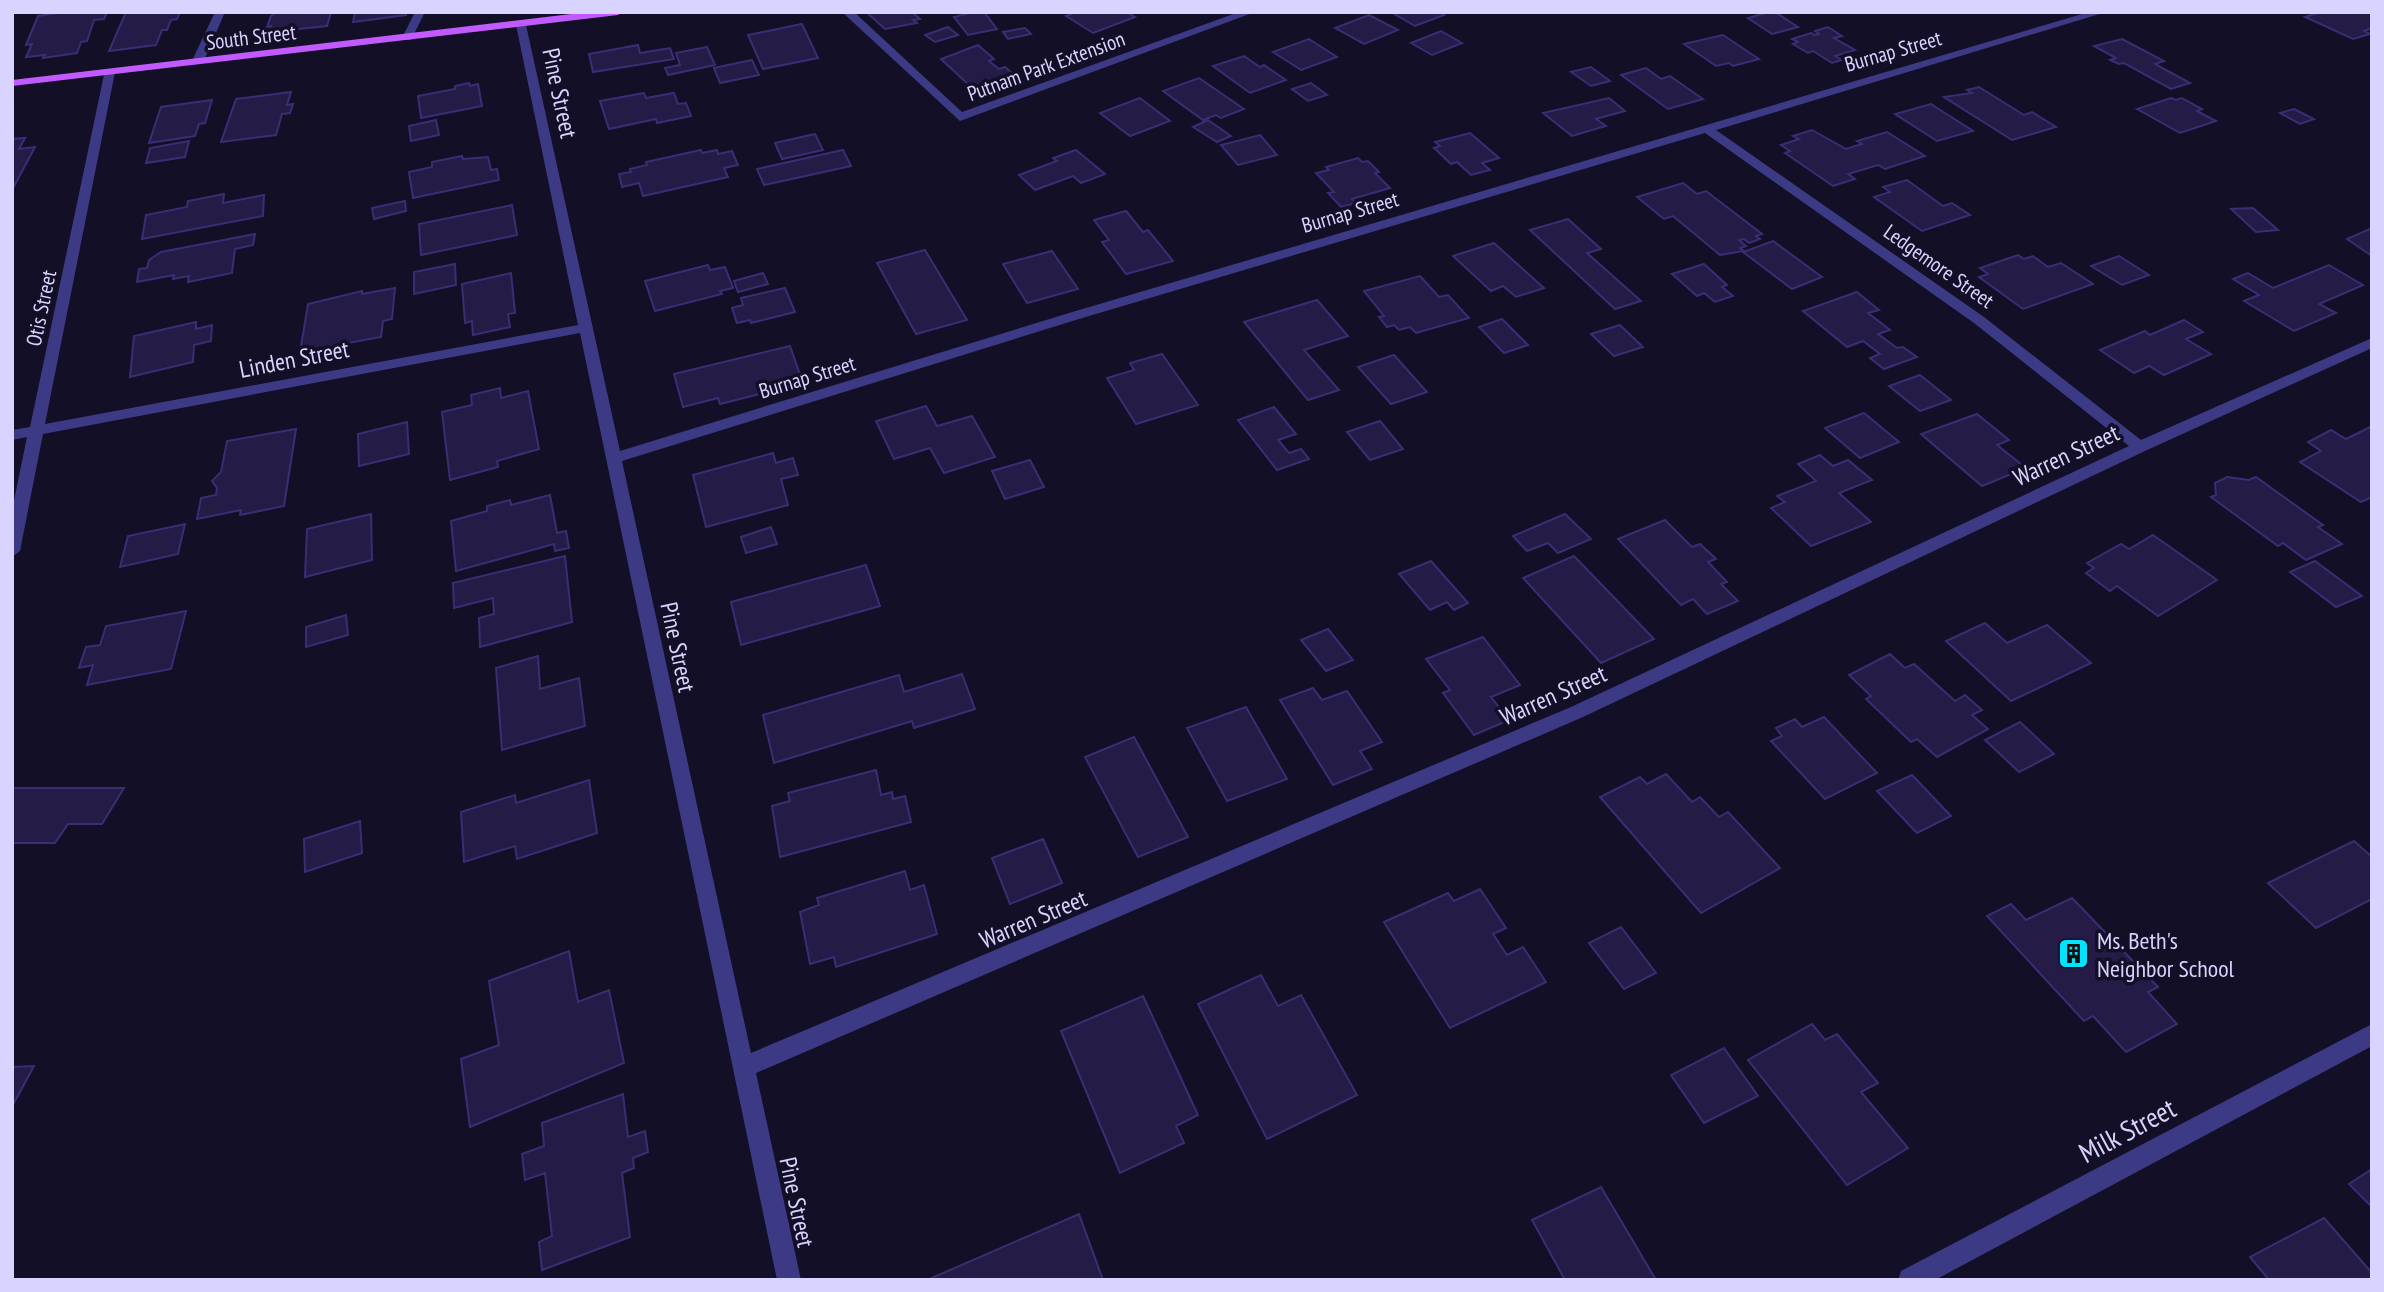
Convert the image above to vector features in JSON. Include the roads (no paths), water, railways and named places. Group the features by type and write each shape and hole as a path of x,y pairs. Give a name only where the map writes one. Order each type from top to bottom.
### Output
{"main road":[{"name":"South Street","path":"12,83 618,12"}],"street":[{"path":"197,63 220,12"},
{"path":"407,38 420,12"},
{"name":"Putnam Park Extension","path":"848,12 960,117 1250,12"},
{"name":"Burnap Street","path":"612,459 1101,308 2101,12"},
{"name":"Pine Street","path":"521,25 789,1280"},
{"name":"Otis Street","path":"12,551 109,72"},
{"name":"Ledgemore Street","path":"1707,129 1979,320 2140,447"},
{"name":"Linden Street","path":"12,435 584,328"},
{"name":"Warren Street","path":"743,1067 1565,718 2140,447 2372,342"},
{"name":"Milk Street","path":"1910,1280 2372,1034"}],"place":[{"name":"Ms. Beth's Neighbor School","path":"2074,954"}]}
